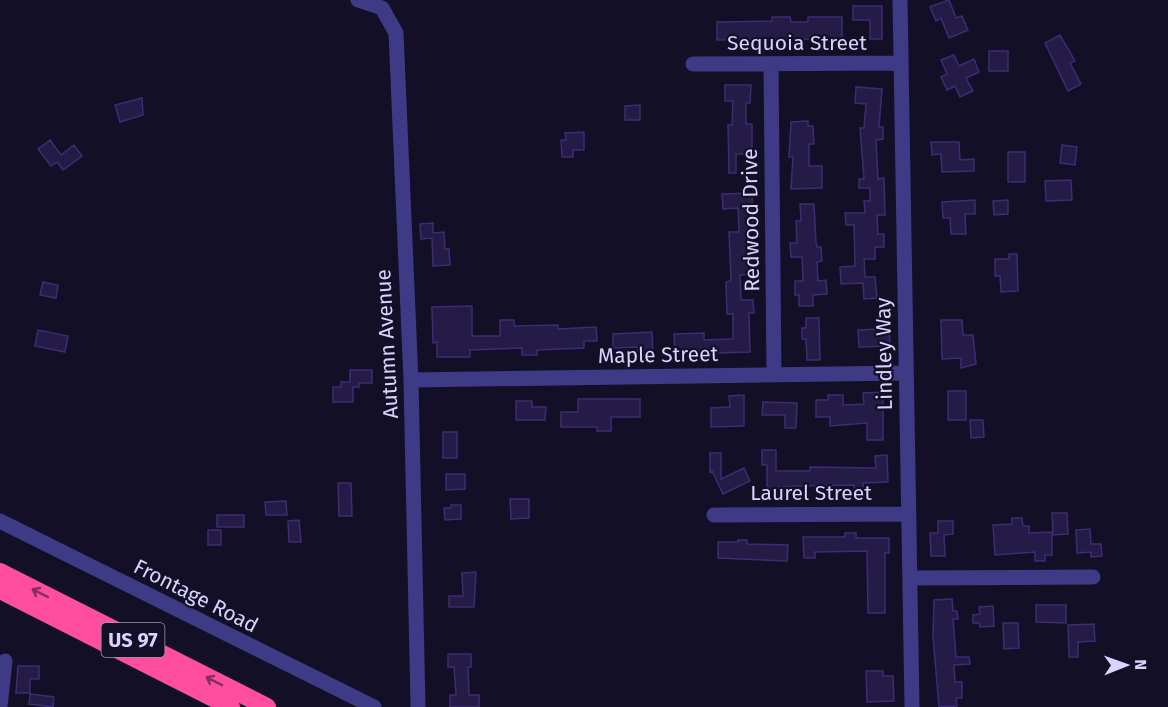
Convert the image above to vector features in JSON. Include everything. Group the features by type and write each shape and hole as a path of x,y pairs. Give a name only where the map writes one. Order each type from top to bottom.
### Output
{"highway":[{"name":"US 97","path":"0,572 267,707"},
{"name":"US 97","path":"0,590 231,707"}],"street":[{"name":"Autumn Avenue","path":"357,0 382,8 396,33 411,380 418,707"},
{"name":"Lindley Way","path":"900,0 912,707"},
{"name":"Sequoia Street","path":"693,64 901,63"},
{"name":"Redwood Drive","path":"771,65 774,374"},
{"name":"Maple Street","path":"411,380 905,373"},
{"name":"Laurel Street","path":"714,515 908,514"},
{"name":"Frontage Road","path":"0,521 374,707"},
{"path":"910,578 1093,577"},
{"path":"0,707 5,661"}],"building":[{"path":"949,0 956,18 962,16 968,30 949,38 941,18 936,21 930,7"},
{"path":"853,6 882,6 882,39 870,39 870,20 853,20"},
{"path":"772,17 790,17 791,22 808,22 808,17 842,17 842,39 717,40 717,22 772,21"},
{"path":"1060,35 1075,61 1070,63 1081,84 1068,91 1045,43"},
{"path":"989,51 1008,51 1008,71 989,71"},
{"path":"954,55 959,66 974,59 979,72 966,78 973,91 960,97 955,86 947,90 941,77 947,74 941,60"},
{"path":"725,85 751,85 750,103 746,103 746,124 752,124 752,154 736,154 736,173 729,173 728,125 732,125 733,101 725,101"},
{"path":"856,87 882,89 879,127 883,127 883,139 876,140 878,179 884,178 885,215 877,215 878,234 884,234 884,247 875,247 875,259 864,259 865,277 875,277 877,298 864,299 863,283 841,284 840,267 855,266 854,225 846,225 845,213 865,213 864,201 870,201 870,188 859,188 859,179 864,179 860,128 864,128 866,104 855,103"},
{"path":"142,98 143,115 120,122 115,105"},
{"path":"640,105 640,120 625,120 625,106"},
{"path":"808,121 808,126 813,126 814,144 809,144 809,166 822,166 822,188 791,189 793,157 789,157 791,122"},
{"path":"584,132 584,150 573,150 573,157 562,157 561,140 566,140 565,133"},
{"path":"50,140 61,155 74,145 82,156 63,170 57,162 51,166 38,149"},
{"path":"931,142 959,142 960,160 974,159 974,171 942,172 941,154 932,155"},
{"path":"1062,145 1077,147 1075,165 1060,163"},
{"path":"1008,152 1025,152 1025,182 1008,182"},
{"path":"1071,180 1072,200 1046,201 1045,181"},
{"path":"752,193 753,227 748,228 752,264 750,264 750,274 740,275 741,300 753,300 754,313 749,313 750,352 675,354 674,334 704,333 704,340 733,339 733,314 727,314 726,282 731,281 729,232 739,232 738,208 723,209 722,194"},
{"path":"975,200 975,214 965,214 966,234 951,234 950,218 943,218 942,202"},
{"path":"1008,200 1008,214 994,215 993,201"},
{"path":"800,204 814,204 816,242 817,247 821,247 822,261 817,262 818,281 826,280 827,294 813,295 813,306 799,306 799,295 795,295 795,281 803,281 802,257 791,257 790,243 797,243 796,221 801,221"},
{"path":"433,223 433,233 444,232 445,249 449,249 450,265 433,266 432,238 421,239 420,224"},
{"path":"1009,254 1017,254 1018,291 1001,292 1000,276 995,276 995,259 1009,259"},
{"path":"43,282 58,285 56,298 40,295"},
{"path":"472,306 472,336 500,336 500,320 514,320 514,326 558,325 558,329 596,327 597,341 584,341 584,348 537,350 537,355 522,355 522,348 470,350 470,357 437,357 437,342 433,343 432,307"},
{"path":"806,318 819,318 820,360 807,360 806,339 802,339 802,328 806,328"},
{"path":"941,320 962,320 963,335 973,335 976,364 961,368 961,358 942,359"},
{"path":"889,324 890,346 859,347 858,330 881,329 880,325"},
{"path":"38,330 68,336 65,352 35,346"},
{"path":"652,332 653,355 638,355 638,347 613,348 613,334"},
{"path":"350,370 372,370 372,383 359,383 359,387 353,387 353,402 333,402 333,387 341,387 341,382 350,382"},
{"path":"948,391 966,391 966,420 948,420"},
{"path":"883,392 883,440 867,440 867,423 830,426 830,417 816,417 816,400 828,400 828,395 843,395 843,405 864,404 863,393"},
{"path":"744,395 744,426 711,427 711,408 730,407 729,396"},
{"path":"578,399 640,399 640,417 611,417 611,431 597,431 597,427 561,427 561,412 578,412"},
{"path":"516,401 532,401 532,407 546,407 545,420 516,420"},
{"path":"763,402 797,403 796,428 785,428 785,415 762,415"},
{"path":"970,420 983,420 984,437 971,438"},
{"path":"443,432 457,432 457,458 443,458"},
{"path":"762,450 776,450 776,471 810,471 810,467 876,468 875,456 887,455 888,482 863,483 864,491 855,491 854,485 795,486 775,488 775,492 767,492 767,465 762,465"},
{"path":"710,453 721,453 721,479 744,468 750,481 723,494 712,471 710,472"},
{"path":"446,474 465,474 465,489 446,490"},
{"path":"338,483 351,483 352,516 339,516"},
{"path":"510,499 529,499 529,518 511,519"},
{"path":"286,501 287,515 266,515 265,502"},
{"path":"451,505 461,505 461,519 445,520 444,508 451,508"},
{"path":"1052,513 1067,513 1068,534 1053,535"},
{"path":"217,515 244,515 244,527 217,527"},
{"path":"1012,518 1022,518 1023,526 1029,526 1029,533 1052,532 1052,555 1045,555 1045,561 1035,561 1035,552 995,555 993,525 1012,524"},
{"path":"299,520 301,542 289,542 288,521"},
{"path":"938,521 953,521 953,534 944,535 945,556 931,556 930,533 938,533"},
{"path":"1090,529 1091,544 1101,544 1102,556 1091,557 1091,552 1077,553 1076,530"},
{"path":"208,530 221,530 221,545 208,545"},
{"path":"845,533 856,533 856,538 889,538 889,553 885,553 885,613 868,613 867,551 815,552 815,558 804,558 803,537 845,537"},
{"path":"738,540 747,540 747,544 788,545 787,561 718,558 718,542 738,542"},
{"path":"476,572 474,607 449,607 449,596 463,596 462,573"},
{"path":"952,599 953,611 957,611 958,619 953,619 956,657 969,657 970,664 954,665 955,682 962,682 962,698 956,698 957,706 939,707 933,636 934,600"},
{"path":"1036,605 1066,605 1066,623 1036,622"},
{"path":"993,606 994,626 980,627 979,623 973,623 973,615 980,614 979,607"},
{"path":"1003,623 1018,623 1019,648 1004,649"},
{"path":"1094,624 1095,641 1078,642 1078,657 1069,657 1068,625"},
{"path":"448,654 471,654 471,667 468,667 469,695 479,695 479,707 450,707 450,695 456,695 454,667 448,667"},
{"path":"18,666 39,666 39,679 30,679 30,693 16,693"},
{"path":"866,671 883,671 883,676 893,676 894,701 867,702"},
{"path":"30,694 54,697 53,707 29,704"}]}
